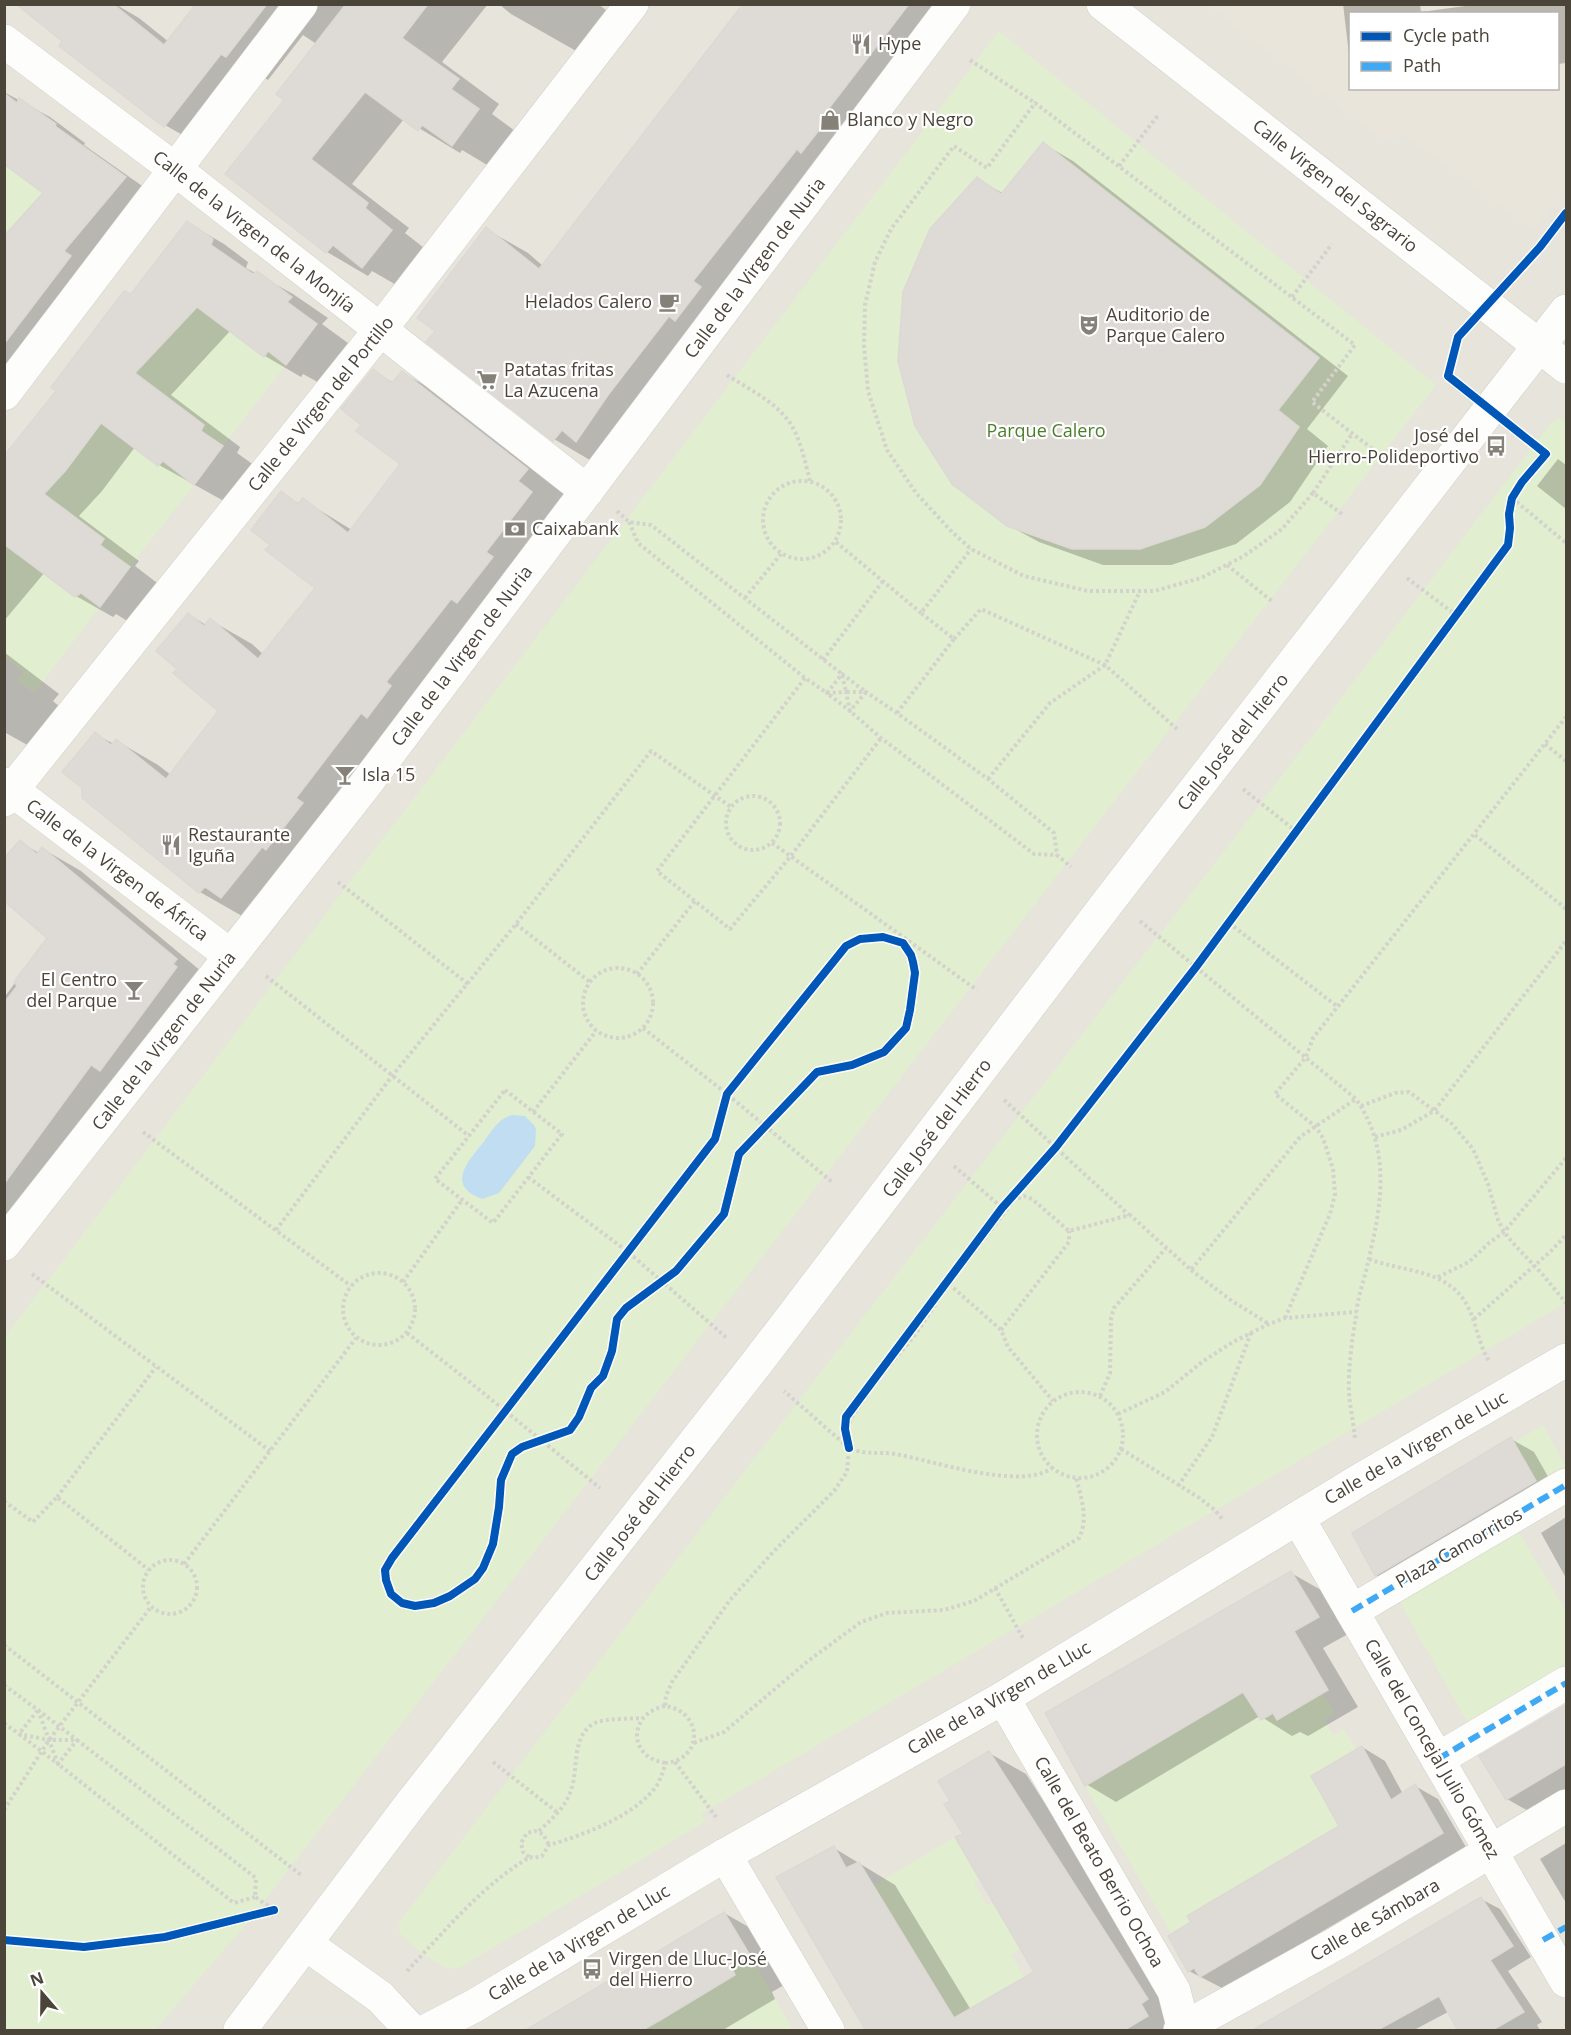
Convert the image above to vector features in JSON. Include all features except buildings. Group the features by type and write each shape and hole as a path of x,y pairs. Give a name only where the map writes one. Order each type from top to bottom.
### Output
{"street":[{"path":"4,394 302,4"},
{"name":"Calle de Virgen del Portillo","path":"7,792 380,330 632,4"},
{"name":"Calle de la Virgen de Nuria","path":"4,1244 365,784 954,4"},
{"name":"Calle Virgen del Sagrario","path":"1103,4 1566,367"},
{"name":"Calle de la Virgen de la Monjía","path":"4,41 176,170 587,491"},
{"name":"Calle José del Hierro","path":"240,2031 410,1805 756,1364 1566,311"},
{"name":"Calle de la Virgen de África","path":"7,792 231,956"},
{"name":"Calle de la Virgen de Lluc","path":"428,2031 474,2006 725,1855 1004,1698 1360,1480 1566,1360"},
{"name":"Plaza Camorritos","path":"1352,1611 1566,1485"},
{"name":"Calle del Concejal Julio Gómez","path":"1298,1518 1492,1852 1555,1934 1566,1981"},
{"path":"1437,1758 1566,1683"},
{"name":"Calle del Beato Berrio Ochoa","path":"1004,1698 1174,1991 1182,2030"},
{"name":"Calle de Sámbara","path":"1182,2030 1492,1852 1566,1806"},
{"path":"725,1855 828,2031"},
{"path":"306,1944 380,1997 411,2031"}],"path":[{"path":"970,60 1035,103 1354,345 1312,402 1384,458"},
{"path":"1035,103 987,168 954,146 891,229 875,262 865,305 864,345 868,391 887,450 916,493 953,533 971,549 1024,576 1088,591 1154,591 1201,578 1244,556 1282,529 1313,493 1352,434"},
{"path":"1119,166 1159,114"},
{"path":"1292,297 1332,244"},
{"path":"727,375 767,401 788,420 802,451 810,481"},
{"path":"794,481 810,481 824,487 835,497 842,511 842,527 836,542 825,552 811,559 795,560 781,554 769,543 763,529 763,513 769,499 780,487 794,481"},
{"path":"1517,490 1511,502 1566,543"},
{"path":"587,491 619,512 629,522 638,543 881,738 1034,854 1057,855 1071,867"},
{"path":"1313,493 1342,514"},
{"path":"629,522 651,525 823,660 988,779 1054,833 1057,855"},
{"path":"836,542 954,639"},
{"path":"921,613 971,549"},
{"path":"745,598 781,554"},
{"path":"1377,556 1456,615"},
{"path":"1227,565 1273,602"},
{"path":"823,660 883,581"},
{"path":"988,779 1050,703 1105,665 1140,591"},
{"path":"1449,625 1462,606"},
{"path":"897,712 954,639 981,609 1105,665 1177,729"},
{"path":"827,693 842,674"},
{"path":"842,674 850,711"},
{"path":"805,678 657,871 730,929 790,857 881,738"},
{"path":"827,693 867,692"},
{"path":"850,711 867,692"},
{"path":"1285,1318 1330,1214 1335,1194 1333,1169 1328,1151 1316,1127 1275,1094 1306,1057 1313,1038 1566,717"},
{"path":"1545,744 1566,761"},
{"path":"276,1230 392,1076 516,924 651,751 731,807"},
{"path":"1214,766 1297,832"},
{"path":"744,797 761,797 768,800 779,812 781,820 780,829 772,843 756,851 739,847 727,832 726,824 731,807 744,797"},
{"path":"1290,841 1304,822"},
{"path":"1475,835 1566,909"},
{"path":"772,843 977,990"},
{"path":"337,881 468,984"},
{"path":"637,974 695,901"},
{"path":"1222,932 1236,914"},
{"path":"1229,923 1338,1007"},
{"path":"516,924 590,982"},
{"path":"1155,932 1356,1099 1379,1147 1381,1194 1356,1312 1350,1358 1349,1393 1360,1480"},
{"path":"892,940 903,943 911,955"},
{"path":"1375,1137 1401,1130 1434,1111 1566,941"},
{"path":"1189,976 1203,958"},
{"path":"612,969 629,970 637,974 646,983 653,1005 644,1028 633,1035 620,1038 608,1037 596,1031 587,1021 583,1008 584,994 590,982 603,972 612,969"},
{"path":"266,976 469,1136"},
{"path":"644,1028 832,1182"},
{"path":"533,1112 596,1031"},
{"path":"976,1076 1191,1270 1232,1301 1269,1324"},
{"path":"724,1105 727,1094 734,1085"},
{"path":"505,1090 562,1134 493,1223 435,1179 469,1136 505,1090"},
{"path":"1361,1106 1395,1093 1409,1092 1451,1123 1473,1149 1488,1184 1498,1220 1504,1232 1566,1303"},
{"path":"1191,1270 1300,1137 1356,1099"},
{"path":"759,1133 773,1119"},
{"path":"143,1132 351,1286"},
{"path":"1048,1156 1063,1138"},
{"path":"926,1143 1004,1209"},
{"path":"1437,1277 1469,1262 1489,1242 1504,1232 1566,1158"},
{"path":"528,1178 665,1278 719,1330"},
{"path":"665,1706 666,1696 672,1682 730,1600 775,1550 834,1491 847,1472 848,1429 851,1418 877,1380 915,1335 1017,1190"},
{"path":"849,1448 845,1429 846,1417 1004,1209 1014,1200 1024,1196 1032,1199 1069,1231 1069,1242 1001,1330"},
{"path":"403,1282 462,1199"},
{"path":"1069,1231 1130,1215"},
{"path":"1474,1319 1566,1235"},
{"path":"620,1262 635,1243"},
{"path":"1100,1396 1110,1373 1111,1318 1114,1308 1166,1248"},
{"path":"1369,1259 1386,1266 1426,1273 1448,1284 1468,1306 1484,1352 1510,1393"},
{"path":"382,1273 403,1282 415,1301 416,1312 407,1333 399,1340 377,1346 356,1338 344,1318 343,1307 351,1286 371,1274 382,1273"},
{"path":"32,1274 270,1451"},
{"path":"653,1287 665,1278"},
{"path":"949,1284 1001,1330 1008,1347 1053,1401"},
{"path":"1118,1414 1165,1392 1202,1362 1233,1342 1269,1324 1285,1318 1356,1312"},
{"path":"1178,1486 1212,1437 1251,1332"},
{"path":"407,1333 546,1439 600,1488"},
{"path":"184,1564 356,1338"},
{"path":"4,1501 33,1522 57,1497 156,1367"},
{"path":"1076,1392 1088,1392 1110,1403 1123,1425 1123,1437 1121,1449 1108,1468 1087,1477 1076,1477 1064,1474 1053,1467 1042,1452 1037,1435 1042,1417 1053,1401 1076,1392"},
{"path":"498,1420 513,1401"},
{"path":"532,1444 546,1439"},
{"path":"849,1448 861,1453 895,1454 1003,1476 1035,1476 1046,1473 1053,1467"},
{"path":"1121,1449 1215,1510 1245,1550"},
{"path":"693,1743 692,1725 682,1711 665,1706 656,1708 642,1718 638,1726 638,1745 649,1758 666,1763 675,1762 683,1758 693,1743 724,1732 808,1661 861,1622 887,1613 944,1610 974,1600 1079,1538 1085,1517 1076,1477"},
{"path":"57,1497 149,1570"},
{"path":"167,1560 176,1560 192,1570 198,1587 192,1605 176,1615 167,1615 151,1607 145,1600 143,1592 143,1583 149,1570 159,1562 167,1560"},
{"path":"995,1588 1021,1634"},
{"path":"4,1810 49,1740 151,1607"},
{"path":"4,1646 301,1875"},
{"path":"4,1685 256,1878 255,1897"},
{"path":"19,1734 38,1710"},
{"path":"38,1710 58,1764"},
{"path":"539,1831 563,1807 573,1785 579,1748 586,1731 596,1723 642,1718"},
{"path":"4,1723 234,1903 255,1897"},
{"path":"19,1734 49,1740 77,1740"},
{"path":"58,1764 77,1740"},
{"path":"675,1762 711,1809"},
{"path":"549,1845 546,1837 539,1831 531,1831 521,1839 523,1852 534,1858 542,1856 549,1845 577,1837 597,1828 632,1808 656,1786 666,1763"},
{"path":"512,1776 558,1813"},
{"path":"408,1970 450,1923 481,1894 511,1868 530,1857"},
{"path":"255,1897 274,1910"},
{"path":"263,1913 274,1910"}],"shaded area":[{"path":"5,5 1566,5 1566,2030 5,2030"},
{"path":"1208,5 1566,5 1566,186 1533,230 1407,136 1382,139"}],"green space":[{"name":"Parque Calero","path":"999,31 1436,385 249,1921 155,2030 5,2030 5,1337"},
{"path":"5,164 27,181 33,178 50,193 5,236"},
{"path":"192,292 207,314 264,357 268,351 286,365 223,446 201,431 204,425 153,386 132,375 151,344 159,348 175,331"},
{"path":"98,412 126,442 158,466 163,461 194,485 130,567 100,545 104,539 36,497 45,483 52,486 64,473 70,450 78,454 89,440 82,434"},
{"path":"1560,418 1566,420 1566,1303 701,1814 706,1821 461,1967 448,1969 423,1954 401,1935 399,1922 1252,815 1543,433 1552,422"},
{"path":"4,542 100,607 34,693 17,680 23,672 5,657"},
{"path":"1543,1425 1566,1466 1537,1482 1514,1442"},
{"path":"1518,1531 1566,1611 1566,1673 1471,1729 1399,1601"},
{"path":"1243,1692 1261,1720 1273,1713 1277,1720 1323,1693 1335,1713 1324,1720 1333,1735 1344,1729 1356,1749 1311,1776 1342,1832 1310,1843 1267,1867 1270,1875 1230,1891 1188,1915 1191,1922 1172,1934 1085,1786"},
{"path":"955,1837 981,1879 974,1883 987,1905 994,1902 1021,1948 1011,1955 1024,1977 958,2016 957,2024 941,1996 932,2001 873,1886"},
{"path":"751,1957 793,2030 641,2030"}],"water":[{"path":"514,1115 525,1116 534,1125 536,1129 535,1146 499,1193 482,1199 471,1194 462,1181 466,1166 496,1125"}],"marked path":[{"path":"1352,1611 1566,1485"},
{"path":"1438,1759 1566,1683"},
{"path":"1543,1940 1566,1927"}],"cycle path":[{"path":"849,1448 845,1429 846,1417 1002,1208 1056,1147 1196,967 1508,545 1512,498 1522,482 1546,454 1448,376 1458,337 1540,247 1566,213"},
{"path":"883,937 903,943 913,962 915,973 906,1028 884,1052 852,1065 817,1072 739,1154 724,1214 676,1271 626,1308 617,1319 612,1351 603,1376 591,1388 579,1417 570,1430 522,1447 512,1454 501,1480 493,1544 483,1568 475,1579 450,1596 434,1603 415,1606 402,1603 391,1594 386,1580 385,1570 392,1558 715,1139 727,1094 846,946 860,939 883,937"},
{"path":"4,1940 84,1947 165,1937 274,1910"}],"place":[{"name":"Hype","path":"861,44"},
{"name":"Blanco y Negro","path":"830,120"},
{"name":"Helados Calero","path":"669,302"},
{"name":"Auditorio de Parque Calero","path":"1089,325"},
{"name":"Patatas fritas La Azucena","path":"487,380"},
{"name":"José del Hierro-Polideportivo","path":"1496,446"},
{"name":"Caixabank","path":"515,529"},
{"name":"Isla 15","path":"345,775"},
{"name":"Restaurante Iguña","path":"171,845"},
{"name":"El Centro del Parque","path":"134,990"},
{"name":"Virgen de Lluc-José del Hierro","path":"592,1969"}]}
